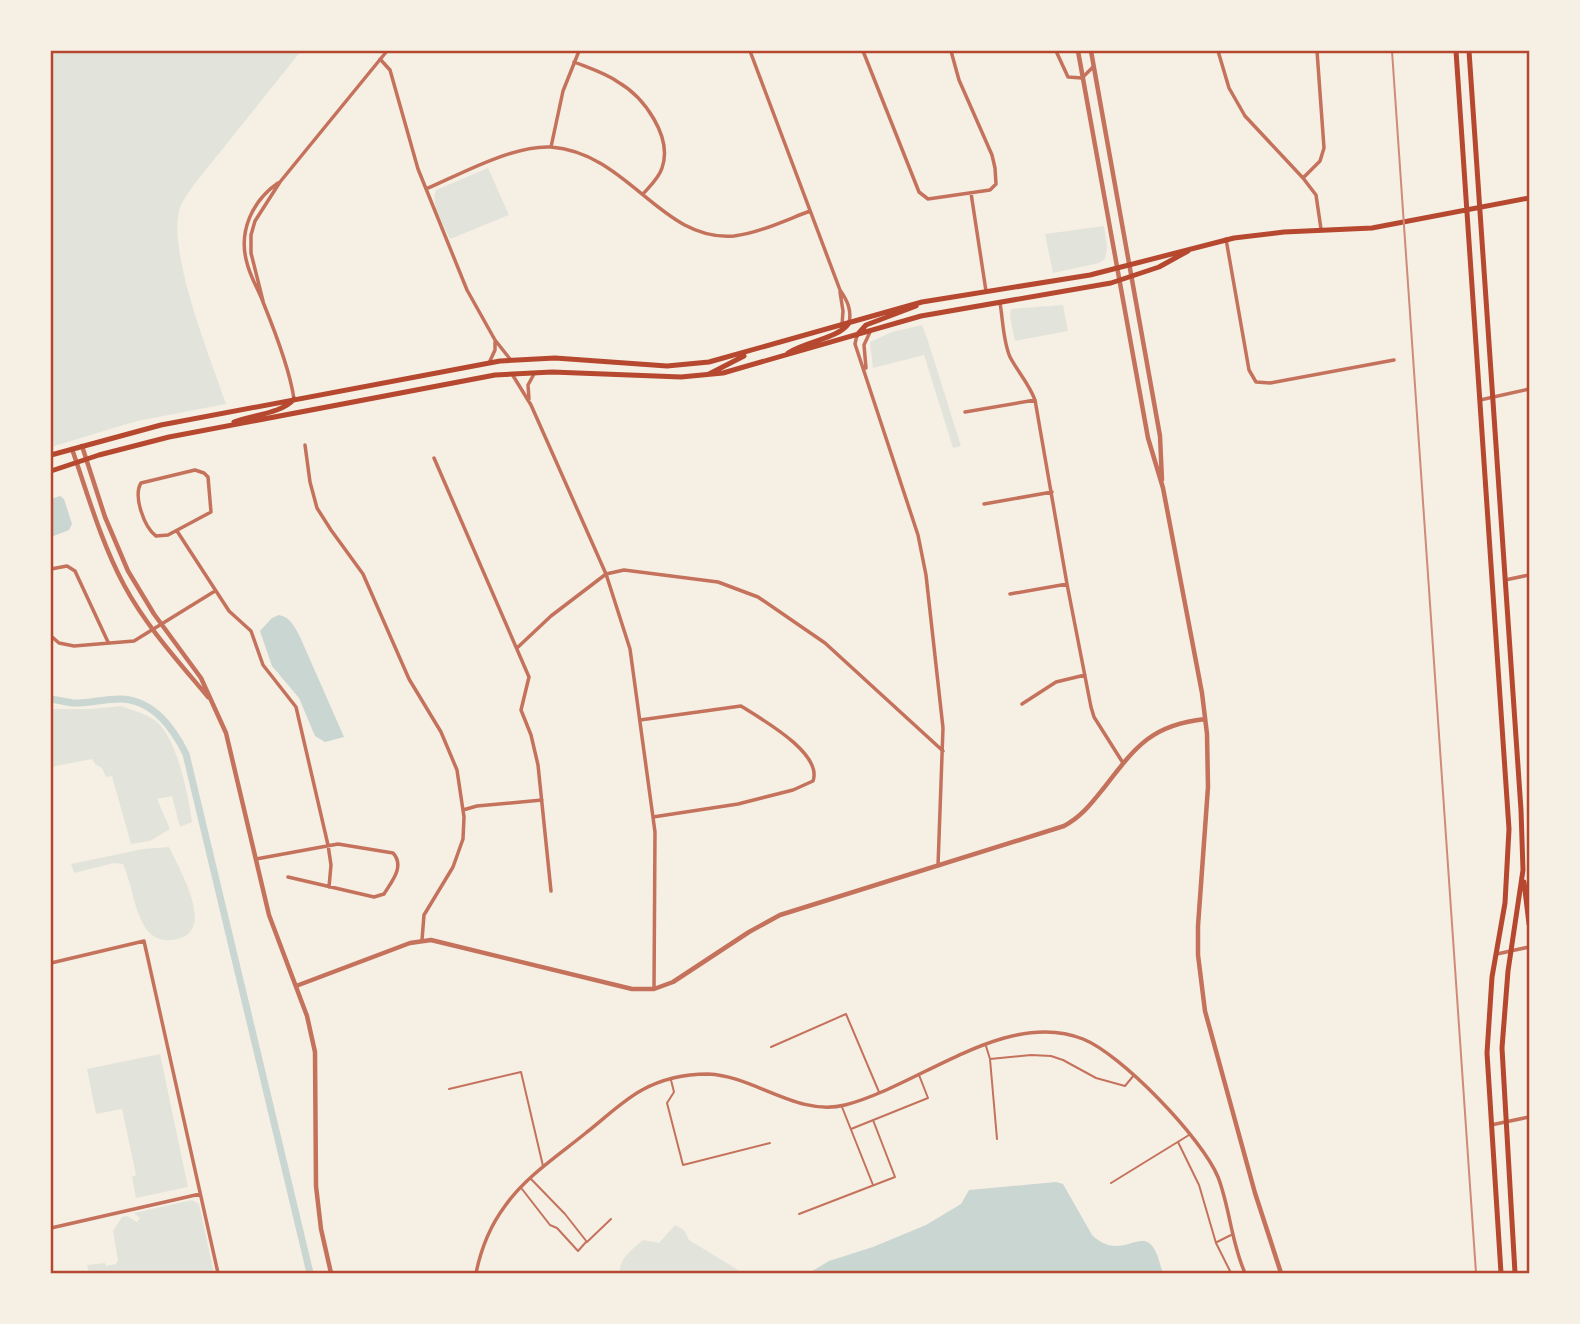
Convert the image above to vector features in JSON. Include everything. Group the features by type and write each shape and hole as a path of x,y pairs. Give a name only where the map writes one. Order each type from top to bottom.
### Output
{"main road":[{"path":"1456,51 1509,829 1505,903 1496,955 1486,1053 1501,1273"},
{"path":"1469,51 1523,870 1529,924"},
{"path":"51,456 162,425 489,363 555,358 687,365 719,360 925,301 1076,277 1226,239 1272,233 1372,228 1529,198"},
{"path":"51,471 144,443 511,373 669,377 707,375 932,314 1087,289 1119,281 1159,267 1195,247"},
{"path":"857,334 868,324 906,312 925,301"},
{"path":"782,356 800,345 838,333 849,323"},
{"path":"707,375 727,363 769,346"},
{"path":"222,427 252,415 283,408 294,399"},
{"path":"1515,1273 1502,1048 1504,999 1523,870"}],"street":[{"path":"263,301 246,261 244,230 253,210 280,182 387,51"},
{"path":"551,147 563,91 579,51"},
{"path":"750,51 850,311 849,323"},
{"path":"863,51 923,198 928,199 993,188 996,178 982,131 954,66 951,51"},
{"path":"1056,51 1066,75 1082,78 1093,67"},
{"path":"1078,51 1148,438 1163,488 1205,719 1208,787 1199,917 1201,983 1205,1011 1281,1273"},
{"path":"1091,51 1160,436 1163,488"},
{"path":"1217,51 1229,87 1245,116 1303,178 1318,199 1321,231"},
{"path":"1303,178 1320,161 1324,148 1317,51"},
{"path":"380,59 390,70 418,169 472,302 510,360"},
{"path":"574,62 623,85 651,115 663,142 664,158 661,172 643,194"},
{"path":"426,188 516,153 551,147 579,153 605,164 685,226 707,234 723,236 746,233 810,211"},
{"path":"280,182 255,221 251,235 251,253 294,399"},
{"path":"971,193 986,291"},
{"path":"1226,239 1254,381 1258,383 1394,360"},
{"path":"840,290 842,325"},
{"path":"1000,303 1010,356 1030,386 1035,400 1067,584 1094,717 1123,763"},
{"path":"867,374 864,345 870,331"},
{"path":"857,334 855,344 867,374 923,559 932,623 943,751 938,866"},
{"path":"489,363 495,350 495,340"},
{"path":"530,401 529,382 536,372"},
{"path":"511,373 530,401 606,574 630,649 656,846 654,989"},
{"path":"1480,400 1529,389"},
{"path":"965,412 1035,400"},
{"path":"305,445 317,508 362,574 409,679 449,747 457,770 464,832 459,853 424,915 422,940"},
{"path":"82,446 122,559 135,585 201,678 226,733 269,915 309,1025 316,1065 316,1186 321,1229 331,1273"},
{"path":"72,449 111,558 130,595 153,630 213,703"},
{"path":"434,458 529,677 521,710 535,749 551,891"},
{"path":"200,471 208,477 211,512 177,531 162,537 152,533 137,496 138,489 141,483 154,479 200,471"},
{"path":"984,504 1052,492"},
{"path":"177,531 229,611 251,631 263,666 296,707 328,845 331,865 329,887"},
{"path":"51,569 67,566 75,571 108,642"},
{"path":"517,648 551,616 606,574 624,570 718,582 758,597 825,643 943,751"},
{"path":"1505,580 1529,575"},
{"path":"1010,594 1067,584"},
{"path":"51,636 59,643 74,646 134,641 215,591"},
{"path":"1022,704 1056,682 1085,675"},
{"path":"640,720 741,706 783,734 810,760 815,769 815,776 807,786 738,804 653,817"},
{"path":"296,986 422,940 448,943 632,989 654,989 673,982 780,915 1064,827 1087,809 1138,746 1161,729 1177,723 1205,719"},
{"path":"463,810 477,806 542,800"},
{"path":"256,859 338,844 393,853 398,858 399,865 384,894 374,897 288,877"},
{"path":"51,964 144,942 218,1273"},
{"path":"1496,955 1529,947"},
{"path":"476,1273 492,1226 520,1187 630,1098 656,1084 693,1075 722,1075 800,1103 842,1106 879,1093 1002,1037 1028,1031 1069,1034 1104,1048 1134,1075 1190,1134 1217,1175 1245,1273"},
{"path":"1491,1125 1529,1117"},
{"path":"51,1228 200,1194"}],"lane":[{"path":"771,1047 846,1014 879,1093"},
{"path":"985,1045 990,1059 997,1139"},
{"path":"990,1059 1051,1056 1063,1059 1096,1078 1125,1086 1134,1075"},
{"path":"449,1089 521,1072 544,1167"},
{"path":"851,1129 928,1098 919,1075"},
{"path":"671,1079 674,1092 667,1103 683,1165 771,1143"},
{"path":"842,1106 873,1185"},
{"path":"799,1214 895,1177 873,1120"},
{"path":"1111,1183 1190,1134"},
{"path":"1178,1142 1199,1185 1216,1242 1231,1273"},
{"path":"530,1178 587,1241"},
{"path":"520,1187 550,1225 578,1251 611,1219"},
{"path":"1216,1242 1232,1234"}],"shaded area":[{"path":"51,51 301,51 192,187 179,211 177,231 185,280 226,404 137,421 51,447"},
{"path":"488,168 509,215 450,239 436,209 436,190"},
{"path":"1104,226 1107,247 1105,259 1099,263 1053,273 1045,234"},
{"path":"1063,305 1068,331 1015,341 1011,309"},
{"path":"922,325 961,446 953,448 924,355 873,368 870,342 892,332"},
{"path":"60,496 64,499 72,524 69,530 51,537 51,499"},
{"path":"279,615 290,620 300,637 344,737 325,742 315,736 299,698 272,666 260,631 272,618"},
{"path":"121,706 153,719 169,738 180,766 192,822 180,827 172,796 157,799 170,829 150,841 131,844 112,776 106,777 102,768 92,759 51,767 51,709"},
{"path":"169,847 187,886 195,915 193,928 185,936 170,940 157,938 147,930 139,915 123,864 114,863 74,873 71,864 143,849"},
{"path":"160,1054 188,1187 136,1198 132,1177 136,1175 122,1109 96,1114 87,1069"},
{"path":"1056,1182 1063,1184 1092,1235 1112,1246 1148,1242 1155,1250 1163,1273 809,1273 829,1261 873,1247 926,1225 961,1204 969,1190"},
{"path":"192,1200 199,1204 214,1273 89,1273 87,1265 116,1264 118,1260 113,1231 122,1217 127,1216 137,1222 140,1218 134,1213"},
{"path":"675,1225 684,1230 689,1240 743,1273 620,1273 624,1259 643,1240 659,1243"}],"waterway":[{"path":"51,699 70,703 122,699 144,705 153,710 168,726 186,754 310,1273"}],"railway":[{"path":"1392,51 1476,1273"}]}
